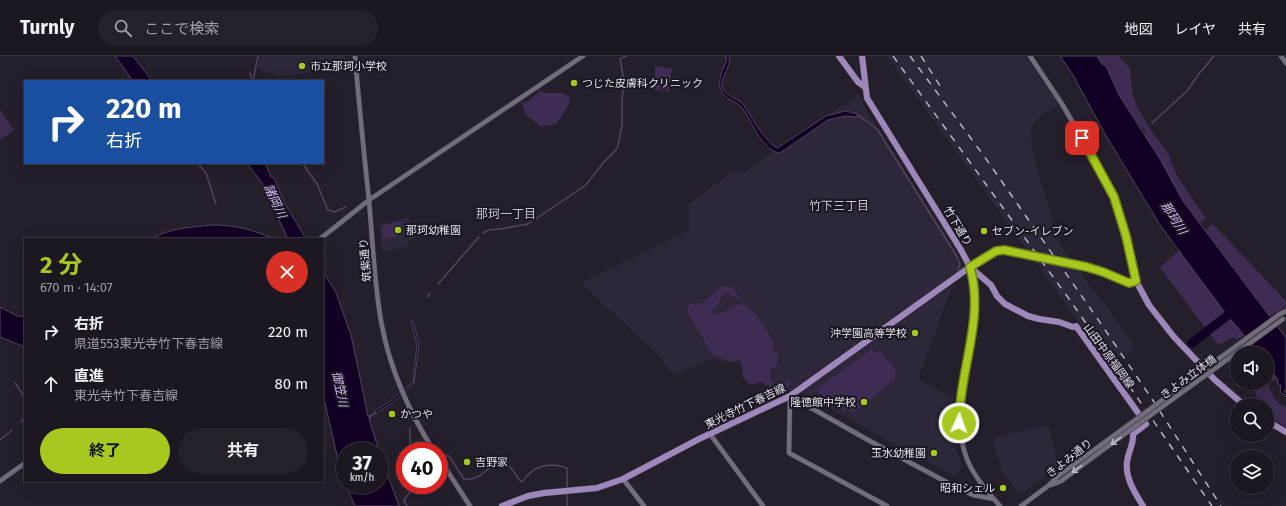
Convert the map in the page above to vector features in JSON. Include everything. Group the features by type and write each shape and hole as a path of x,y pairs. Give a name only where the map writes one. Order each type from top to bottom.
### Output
{"main road":[{"path":"839,56 858,82 865,87"},
{"name":"竹下通り","path":"862,56 867,98 970,267"},
{"name":"東光寺竹下春吉線","path":"502,506 528,496 597,488 623,479 710,434 790,396 970,267 996,251 1004,250 1087,267 1129,283 1136,281"},
{"name":"山田中原福岡線","path":"970,267 991,285 997,296 1005,304 1028,316 1059,322 1073,327 1076,326 1130,400 1146,424 1133,434 1127,462 1132,489 1143,506"},
{"path":"1136,281 1149,305 1174,337 1215,380 1236,398"},
{"path":"1274,425 1286,432"}],"street":[{"name":"筑紫通り","path":"355,56 376,285 382,326 392,366 420,430 428,442"},
{"path":"321,238 369,200 583,56"},
{"path":"1030,56 1062,104 1095,160 1114,197 1126,236 1136,281"},
{"path":"1282,56 1286,63"},
{"name":"竹下通り","path":"970,267 974,280 975,306 972,333 960,398 959,431 962,447 970,466 1000,506"},
{"path":"1283,316 1286,311"},
{"name":"きよみ立体橋","path":"1102,447 1283,316"},
{"path":"887,506 789,453 790,396 950,484 973,495 994,499"},
{"path":"710,434 763,506"},
{"name":"きよみ通り","path":"1021,506 1048,486 1058,476 1102,447"},
{"path":"0,482 24,463"},
{"path":"448,472 470,506"},
{"path":"623,479 644,506"}],"shaded area":[{"name":"市立那珂小学校","path":"259,56 345,56 347,69 279,76 258,69"},
{"path":"887,56 1025,56 1058,103 1057,106 1036,120 1031,129 1032,147 1058,241 1075,268 1079,269 1086,281 1111,312 1135,347 1134,349 1109,366"},
{"path":"1098,56 1119,56 1130,69 1133,96 1137,107 1154,135 1167,151 1177,175 1206,218 1199,224 1183,201 1144,133 1145,131 1142,127 1141,128 1119,95"},
{"path":"655,66 672,68 669,91 655,90"},
{"path":"541,90 543,93 564,93 569,97 570,103 556,124 541,127 525,114 522,102 527,102"},
{"path":"859,94 867,112 956,252 964,270 786,394 744,364 721,361 715,358 673,375 660,357 581,283 689,230 689,204 733,171 743,173"},
{"path":"0,109 14,130 0,140"},
{"name":"那珂幼稚園","path":"409,217 412,224 415,224 419,236 408,242 407,246 382,252 379,225"},
{"path":"401,221 404,232 398,236 383,240 382,226"},
{"path":"1213,224 1286,301 1286,306 1270,316 1205,230"},
{"path":"1179,251 1226,314 1244,335 1238,339 1233,338 1218,345 1160,267"},
{"path":"953,284 918,379 953,397 953,432 956,448 962,465 955,477 800,392"},
{"path":"724,285 732,287 744,302 725,292 716,307 710,312 718,314 735,305 741,304 747,306 753,311 763,324 774,343 772,350 778,353 777,366 770,370 770,378 772,382 778,387 788,380 791,383 783,394 761,382 750,385 743,378 741,360 729,361 712,354 686,310 690,304 702,303"},
{"path":"872,349 875,353 881,352 896,370 895,379 854,413 850,410 844,411 815,390"},
{"path":"1274,374 1278,380 1274,380"},
{"path":"1254,390 1271,390 1275,399 1286,407 1286,427 1274,420 1274,398 1257,398"},
{"path":"1045,425 1049,427 1058,465 1022,494 1019,494 1002,471 992,438"}],"water":[{"path":"115,56 133,56 151,80 132,80"},
{"path":"725,56 729,56 730,60 722,82 723,90 728,95 743,104 762,134 777,148 826,116 845,111 858,114 857,117 845,116 828,120 780,153 774,151 763,142 743,109 725,96 721,90 721,75 727,60"},
{"name":"那珂川","path":"1060,56 1097,56 1102,64 1106,66 1119,95 1160,159 1183,201 1286,338 1286,390 1284,391 1286,397 1280,391 1281,385 1278,384 1278,380 1274,374 1274,346 1253,346 1226,314 1160,225 1105,134 1073,75"},
{"name":"諸岡川","path":"248,164 265,164 271,177 274,178 285,204 305,238 288,238 262,183"},
{"path":"212,225 230,226 245,229 272,238 153,238 165,232 189,227"},
{"name":"御笠川","path":"324,273 336,293 351,335 368,416 370,416 369,419 376,442 336,442 336,451 324,398"},
{"path":"0,307 17,316 24,317 24,347 0,337"},
{"path":"411,321 413,321 419,345 414,383 393,402 375,414 375,411 389,402 413,382 417,345"},
{"path":"388,476 399,506 355,506 350,494 388,494"}],"waterway":[{"path":"253,80 258,56"},
{"path":"483,233 489,230 528,224 586,185 603,163 616,150 622,125 624,81 620,59 626,56"},
{"path":"1152,123 1187,91 1214,56"},
{"path":"250,73 252,80"},
{"path":"857,115 877,129 956,255 960,264 958,270"},
{"path":"198,164 206,173 216,204"},
{"path":"303,164 317,184 328,210 334,212 346,207"},
{"path":"438,284 479,237"},
{"path":"427,297 430,293"},
{"path":"1192,343 1237,308"},
{"path":"15,383 24,396"},
{"path":"369,417 376,413"},
{"path":"21,422 24,418"},
{"path":"410,428 410,442"},
{"path":"0,440 12,430"},
{"path":"448,456 464,479 475,478 480,475 502,456 521,482 532,471 541,467 552,465 562,466 567,468 567,489"},
{"path":"567,492 567,506"},
{"path":"407,506 404,501 409,494"}],"railway":[{"path":"893,56 1072,303 1212,506"},
{"path":"910,56 984,156 1097,318 1152,399 1221,506"},
{"path":"921,56 942,89"}],"place":[{"name":"市立那珂小学校","path":"302,66"},
{"name":"つじた皮膚科クリニック","path":"574,83"},
{"name":"那珂幼稚園","path":"398,230"},
{"name":"セブン-イレブン","path":"984,231"},
{"name":"沖学園高等学校","path":"915,333"},
{"name":"隆徳館中学校","path":"864,402"},
{"name":"かつや","path":"392,414"},
{"name":"玉水幼稚園","path":"934,453"},
{"name":"吉野家","path":"467,462"},
{"name":"昭和シェル","path":"1003,488"}],"district":[{"name":"竹下三丁目","path":"839,206"},
{"name":"那珂一丁目","path":"506,214"}],"route":[{"path":"959,423 960,398 972,333 975,306 974,280 970,267 996,251 1004,250 1087,267 1122,279 1129,283 1136,281 1126,236 1114,197 1082,138"}]}
